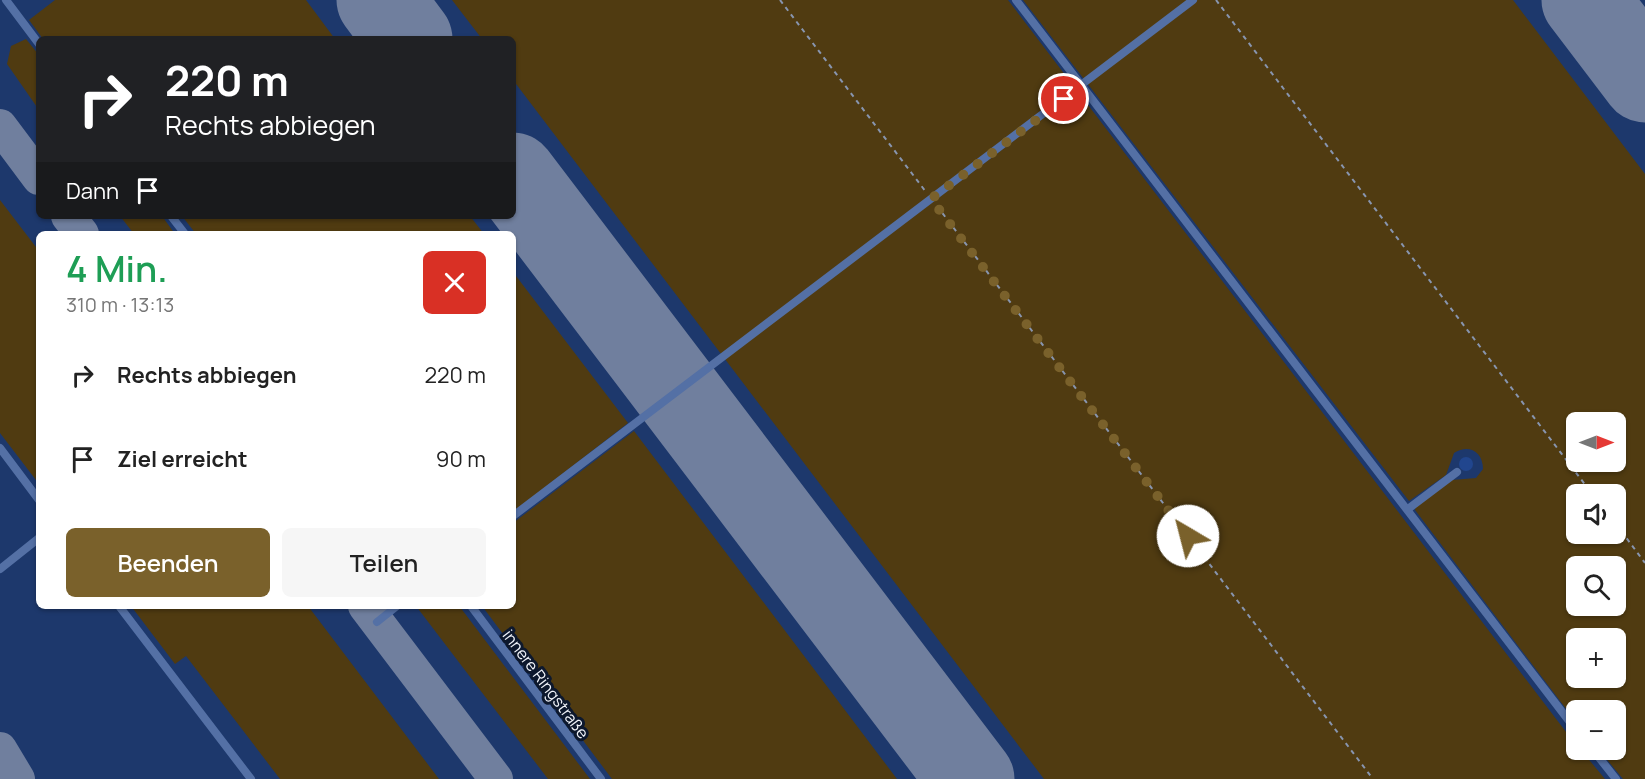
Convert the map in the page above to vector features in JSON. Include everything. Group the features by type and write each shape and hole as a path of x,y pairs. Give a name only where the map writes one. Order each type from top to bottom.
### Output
{"lane":[{"path":"6,0 36,40"},
{"path":"1016,0 1566,717"},
{"path":"516,514 1193,0"},
{"path":"173,219 183,231"},
{"path":"0,448 36,496"},
{"path":"1408,509 1457,472"},
{"path":"0,569 36,540"},
{"path":"121,609 251,779"},
{"path":"377,622 393,609"},
{"name":"innere Ringstraße","path":"473,609 601,779"},
{"path":"1601,760 1616,779"}],"path":[{"path":"780,0 1373,779"},
{"path":"1216,0 1585,484"},
{"path":"1626,537 1645,563"}],"shaded area":[{"path":"0,0 1645,0 1645,779 0,779"},
{"path":"55,0 306,0 333,36 41,36 29,20"},
{"path":"452,0 1008,0 1566,732 1566,760 1589,760 1605,779 1044,779 516,84 516,36 480,36"},
{"path":"1023,0 1513,0 1645,174 1645,779 1623,779 1607,760 1626,760 1626,700 1566,700 1566,709 1415,510 1416,506 1452,480 1476,478 1483,469 1478,454 1469,449 1454,453 1446,475 1409,501"},
{"path":"26,39 36,51 36,106 7,64 11,46"},
{"path":"0,200 36,247 36,480 0,433"},
{"path":"122,219 164,219 173,231 132,231"},
{"path":"184,219 472,219 482,231 194,231"},
{"path":"516,276 628,423 516,510"},
{"path":"634,431 897,779 612,779 485,610 516,609 516,521"},
{"path":"133,609 310,609 439,779 280,779 186,656 175,664"},
{"path":"418,609 462,609 590,779 548,779"}],"building":[{"path":"1463,457 1469,457 1473,464 1469,471 1463,471 1459,467 1459,461"}],"taxiway":[{"path":"0,126 36,174"},
{"path":"70,219 80,231"},
{"path":"367,609 496,779"},
{"path":"0,749 18,779"}],"runway":[{"path":"380,0 407,36"},
{"path":"1585,0 1645,79"},
{"path":"516,180 971,779"}],"route":[{"path":"1064,99 931,199 1188,536"}]}
